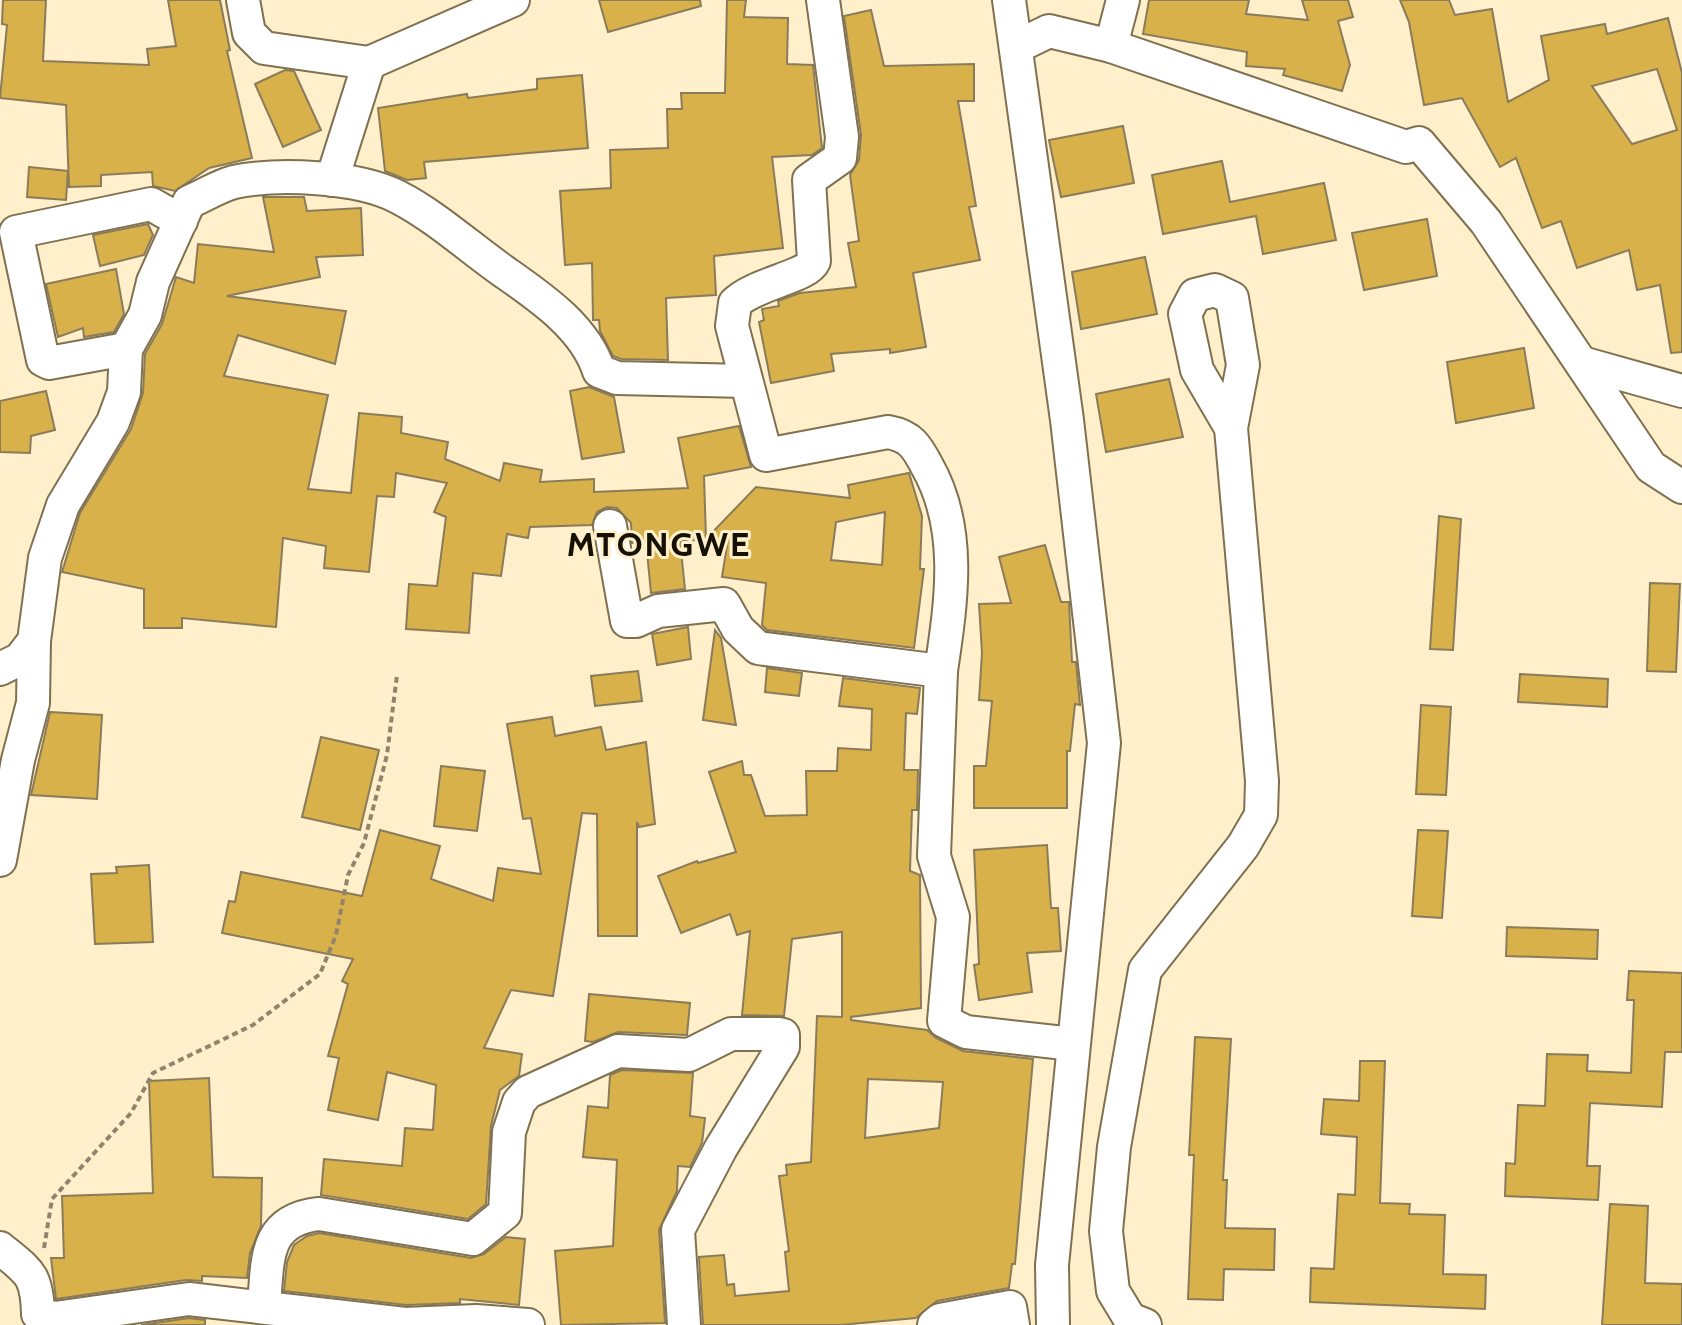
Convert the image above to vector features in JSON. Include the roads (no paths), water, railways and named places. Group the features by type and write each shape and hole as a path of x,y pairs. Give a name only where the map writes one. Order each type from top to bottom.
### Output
{"street":[{"path":"243,0 249,33 264,48 369,63 513,0"},
{"path":"823,0 842,120 840,158 809,180 815,255 812,267 755,287 735,303 732,311 746,381 766,455 888,432 904,436 915,444 939,490 951,539 951,578 941,671 934,856 953,917 944,1021 966,1032 1073,1044"},
{"path":"1009,0 1067,420 1104,743 1052,1265 1053,1325"},
{"path":"1111,46 1123,0"},
{"path":"1016,47 1049,31 1111,46 1406,147 1419,143 1486,222 1651,467 1682,487"},
{"path":"332,180 369,63"},
{"path":"0,860 18,760 33,703 34,641 45,558 68,495 113,422 124,392 126,349 145,315 153,282 189,202 233,182 332,180 397,197 511,276 579,333 593,351 599,371 617,378 746,381"},
{"path":"126,349 49,363 43,360 16,232 151,204 181,221"},
{"path":"1582,363 1682,391"},
{"path":"1145,1325 1130,1319 1113,1291 1106,1231 1114,1147 1145,970 1243,846 1261,815 1262,781 1231,428"},
{"path":"610,526 627,621 636,621 658,611 724,604 738,629 758,648 941,671"},
{"path":"0,669 20,659 34,641"},
{"path":"264,1305 269,1245 289,1223 304,1216 319,1214 473,1239 485,1232 505,1213 509,1132 519,1102 533,1089 618,1051 689,1055 731,1034 783,1035 783,1047 721,1148 678,1230 684,1325"},
{"path":"0,1248 27,1269 37,1286 38,1314 55,1318 189,1299 264,1305 405,1324 476,1321 528,1325"},
{"path":"934,1325 940,1320 1010,1307 1013,1325"}],"district":[{"name":"MTONGWE","path":"659,544"}]}
